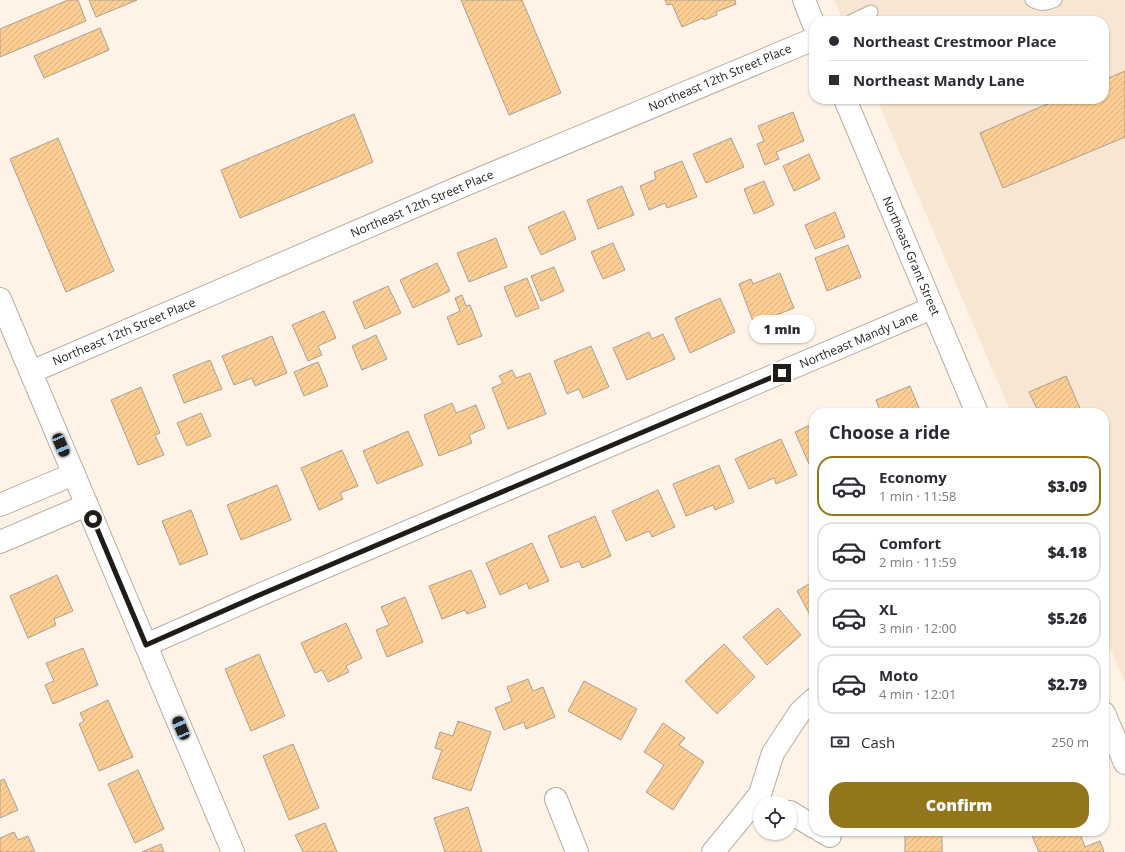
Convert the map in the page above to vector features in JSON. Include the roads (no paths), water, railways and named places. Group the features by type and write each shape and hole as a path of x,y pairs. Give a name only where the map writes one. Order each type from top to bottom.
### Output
{"street":[{"path":"804,0 810,16"},
{"name":"Northeast 12th Street Place","path":"30,372 460,187 809,41"},
{"name":"Northeast Grant Street","path":"847,104 975,408"},
{"path":"0,299 233,852"},
{"name":"Northeast Mandy Lane","path":"146,645 257,596 932,308"},
{"path":"0,505 74,474"},
{"path":"0,542 87,505"},
{"path":"767,796 774,752 800,712 809,704"},
{"path":"1109,724 1125,763"},
{"path":"556,799 577,852"},
{"path":"713,852 738,823 753,810"},
{"path":"797,816 809,823"}],"lane":[{"path":"1032,0 1038,3 1046,4 1055,0"},
{"path":"863,16 871,12"}]}
